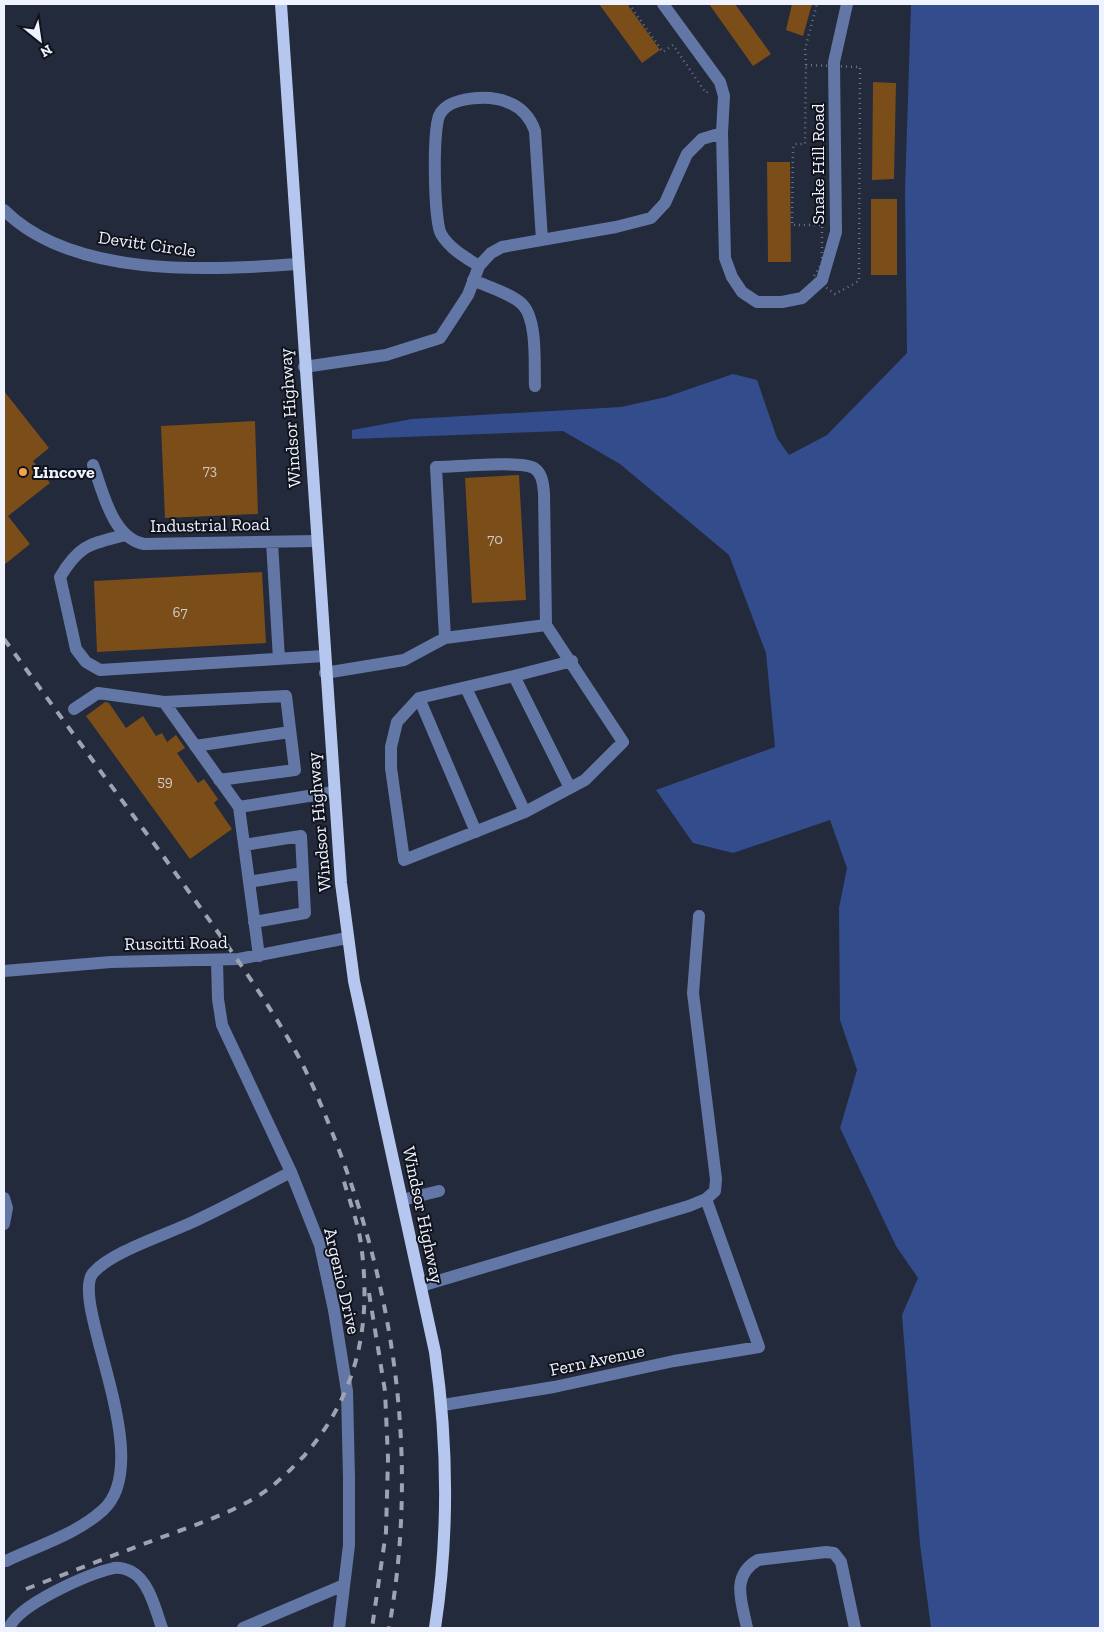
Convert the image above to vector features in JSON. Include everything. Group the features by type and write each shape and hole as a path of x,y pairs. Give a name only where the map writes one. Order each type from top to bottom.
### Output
{"main road":[{"name":"Windsor Highway","path":"281,4 297,264 339,863 354,981 435,1352 443,1405 446,1457 436,1628"}],"street":[{"name":"Snake Hill Road","path":"663,4 721,85 725,110 722,134 725,258 732,277 742,292 757,302 782,302 802,298 822,280 836,232 834,62 847,4"},
{"path":"479,266 447,242 438,226 434,137 436,123 447,105 458,100 506,101 525,112 530,118 535,131 542,240"},
{"path":"304,367 386,355 440,338 468,295 479,266 491,253 502,247 616,227 650,218 665,203 687,154 702,139 722,134"},
{"name":"Devitt Circle","path":"4,210 30,231 65,247 103,258 143,265 202,270 297,264"},
{"path":"473,280 522,304 527,312 534,335 535,386"},
{"path":"445,638 436,467 518,464 534,468 541,475 544,493 546,625 572,661 623,742 585,780 525,812 404,860 391,768 391,747 397,722 419,698 572,661"},
{"name":"Industrial Road","path":"93,465 111,512 125,535 135,542 144,544 316,541"},
{"path":"125,535 88,545 71,558 60,577 76,650 86,662 100,670 324,656"},
{"path":"272,542 279,659"},
{"path":"325,673 404,660 445,638 546,625"},
{"path":"514,676 570,788"},
{"path":"466,688 525,812"},
{"path":"74,709 98,693 164,702 286,696 295,770 219,780"},
{"path":"419,698 476,832"},
{"path":"164,702 239,807 259,956"},
{"path":"195,746 290,732"},
{"path":"239,807 334,792"},
{"path":"244,845 301,836 305,913 254,922"},
{"path":"249,882 303,873"},
{"path":"421,1286 689,1206 706,1199 715,1191 716,1179 693,993 699,916"},
{"name":"Ruscitti Road","path":"4,971 111,962 238,960 348,938"},
{"name":"Argenio Drive","path":"217,960 218,998 222,1025 291,1172 320,1245 334,1310 346,1391 349,1545 339,1628"},
{"path":"6,1561 79,1526 103,1510 116,1488 120,1456 118,1429 111,1385 88,1297 89,1280 92,1274 106,1262 198,1220 291,1172"},
{"path":"402,1200 439,1191"},
{"path":"4,1198 8,1208 4,1224"},
{"name":"Fern Avenue","path":"443,1405 554,1387 674,1361 759,1347 706,1199"},
{"path":"747,1628 739,1592 743,1574 749,1565 758,1560 826,1552 834,1554 841,1562 855,1628"},
{"path":"10,1628 12,1621 22,1611 54,1592 115,1568 126,1569 141,1579 162,1628"},
{"path":"243,1628 344,1584"}],"path":[{"path":"629,4 664,52 673,46 706,93 721,85"},
{"path":"806,66 806,49 817,4"}],"shaded area":[{"path":"911,4 1100,4 1100,1628 931,1628 920,1544 902,1315 918,1278 896,1246 840,1128 857,1070 840,1020 839,908 847,868 830,820 733,853 693,843 656,790 775,747 766,653 729,555 620,464 563,431 352,439 352,430 412,419 621,407 666,397 733,374 757,380 777,438 789,455 827,435 907,353 905,191"}],"building":[{"path":"599,4 627,4 660,50 642,63"},
{"path":"709,4 735,4 771,54 753,66"},
{"path":"792,4 812,4 803,36 786,30"},
{"path":"873,82 896,83 894,179 872,180"},
{"path":"767,162 790,162 791,262 768,262"},
{"path":"871,199 897,199 897,275 871,275"},
{"name":"Lincove","path":"4,391 49,448 33,461 50,483 8,516 30,544 4,565"},
{"path":"255,421 258,514 165,518 161,426"},
{"path":"519,475 526,600 472,603 465,478"},
{"path":"262,572 266,643 97,652 94,581"},
{"path":"105,702 109,703 126,728 143,716 156,736 162,733 167,742 176,735 185,748 177,753 198,783 204,779 218,799 214,803 232,829 190,859 86,716"}],"railway":[{"path":"4,639 161,853 261,996 292,1045 305,1070 339,1150 359,1208 375,1266 388,1326 397,1386 402,1506 398,1567 389,1628"},
{"path":"26,1589 234,1509 265,1492 304,1456 337,1408 349,1383 357,1357 362,1330 364,1274 361,1244 356,1219 343,1178"},
{"path":"369,1293 385,1391 388,1458 386,1532 372,1628"}],"place":[{"name":"Lincove","path":"23,472"}]}
